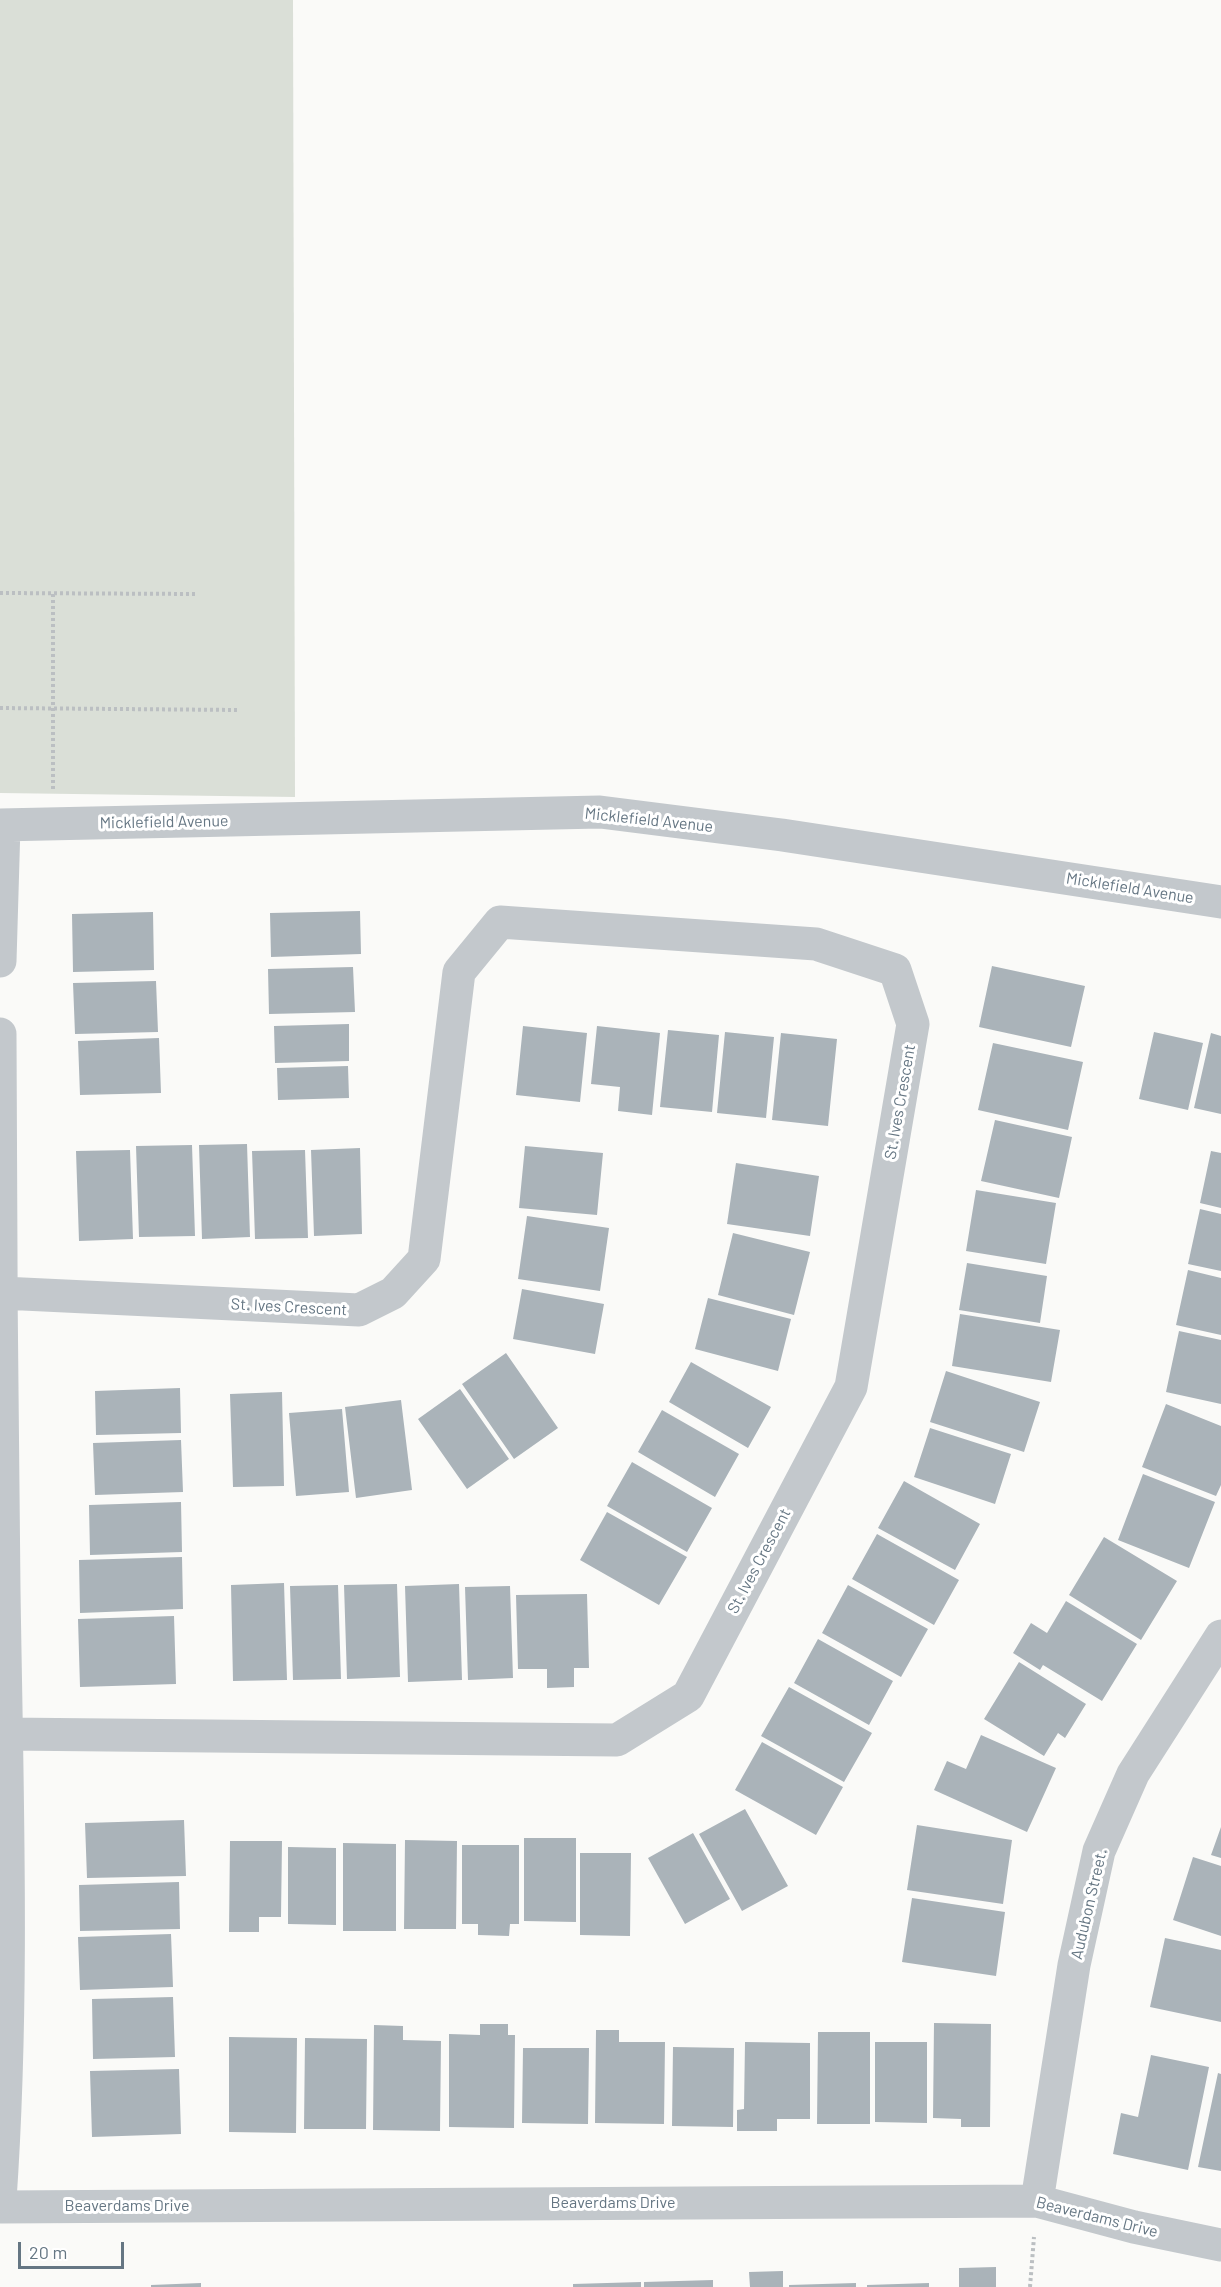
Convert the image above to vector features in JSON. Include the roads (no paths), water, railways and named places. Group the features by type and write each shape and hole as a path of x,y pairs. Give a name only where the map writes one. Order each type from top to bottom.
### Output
{"street":[{"name":"Micklefield Avenue","path":"2,825 600,812 782,835 1221,902"},
{"path":"0,961 2,825"},
{"name":"St. Ives Crescent","path":"2,1293 359,1310 393,1293 424,1259 459,972 500,922 816,944 895,970 913,1024 851,1387 688,1696 617,1740 6,1734"},
{"path":"0,1034 10,1942 7,2104 0,2200"},
{"name":"Audubon Street.","path":"1037,2201 1074,1965 1099,1851 1133,1774 1221,1636"},
{"name":"Beaverdams Drive","path":"0,2207 1037,2201 1134,2228 1221,2245"}]}
